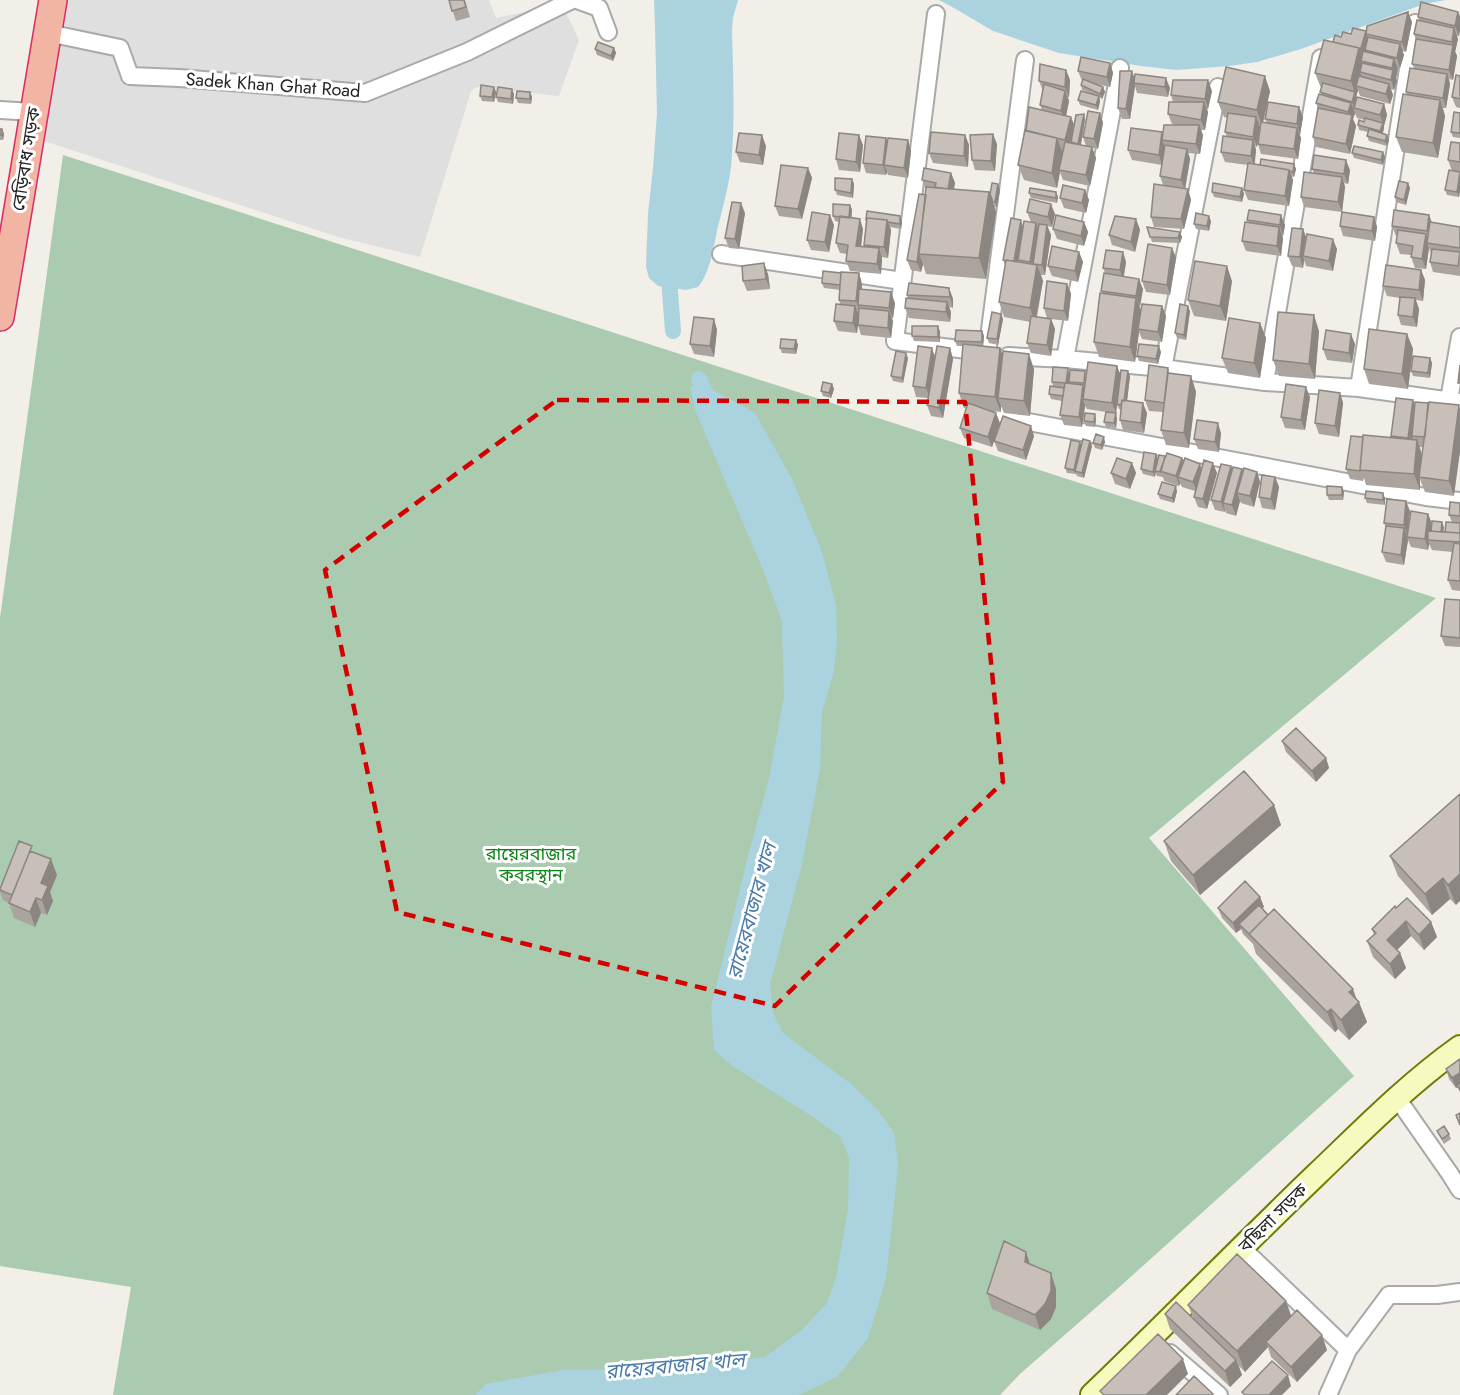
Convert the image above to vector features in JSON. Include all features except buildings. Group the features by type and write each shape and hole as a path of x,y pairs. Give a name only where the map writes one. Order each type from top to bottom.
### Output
{"highway":[{"name":"বেড়িবাধ সড়ক","path":"0,317 53,0"}],"main road":[{"name":"বছিলা সড়ক","path":"1092,1395 1397,1098 1420,1077 1460,1047"}],"street":[{"name":"Sadek Khan Ghat Road","path":"48,33 120,48 130,76 365,93 467,52 572,0"},
{"path":"577,0 599,8 608,32"},
{"path":"936,14 895,341 1008,356 1163,368 1265,382 1359,388 1454,401 1460,337"},
{"path":"1359,388 1415,23"},
{"path":"1265,382 1322,52"},
{"path":"987,353 1025,60"},
{"path":"1065,359 1120,68"},
{"path":"1163,368 1218,87"},
{"path":"0,110 33,112"},
{"path":"721,255 902,281"},
{"path":"1008,356 1002,417 1426,497 1460,501"},
{"path":"1397,1098 1460,1190"},
{"path":"1242,1248 1348,1350"},
{"path":"1328,1395 1348,1350 1389,1295 1437,1295 1460,1292"},
{"path":"1152,1337 1219,1395"}],"highlighted area":[{"path":"557,400 965,402 1003,782 775,1006 397,912 325,570"}],"shaded area":[{"path":"57,0 489,0 496,18 562,4 579,40 559,96 476,87 471,91 420,257 338,237 35,138"}],"green space":[{"name":"রায়েরবাজার কবরস্থান","path":"63,155 1436,598 1149,838 1354,1076 1020,1374 1000,1395 113,1395 131,1287 0,1266 0,618"}],"water":[{"path":"654,0 738,0 732,30 734,92 728,183 708,268 698,287 686,290 658,286 649,278 646,267 648,214 657,114"},
{"path":"939,0 1446,0 1424,4 1301,49 1257,62 1176,70 1059,53 993,31"},
{"path":"704,385 755,413 792,479 822,552 836,606 837,640 834,671 822,712 820,768 802,864 770,984 773,1013 783,1033 851,1084 878,1110 894,1133 898,1166 886,1279 868,1338 838,1376 799,1395 475,1395 486,1384 563,1370 667,1369 765,1357 802,1330 827,1303 836,1278 848,1209 849,1158 841,1137 734,1067 714,1050 711,1007 769,779 784,696 782,621 764,572 695,410 690,387"}],"waterway":[{"path":"668,266 673,331"},
{"name":"রায়েরবাজার খাল","path":"699,379 712,405"}]}
